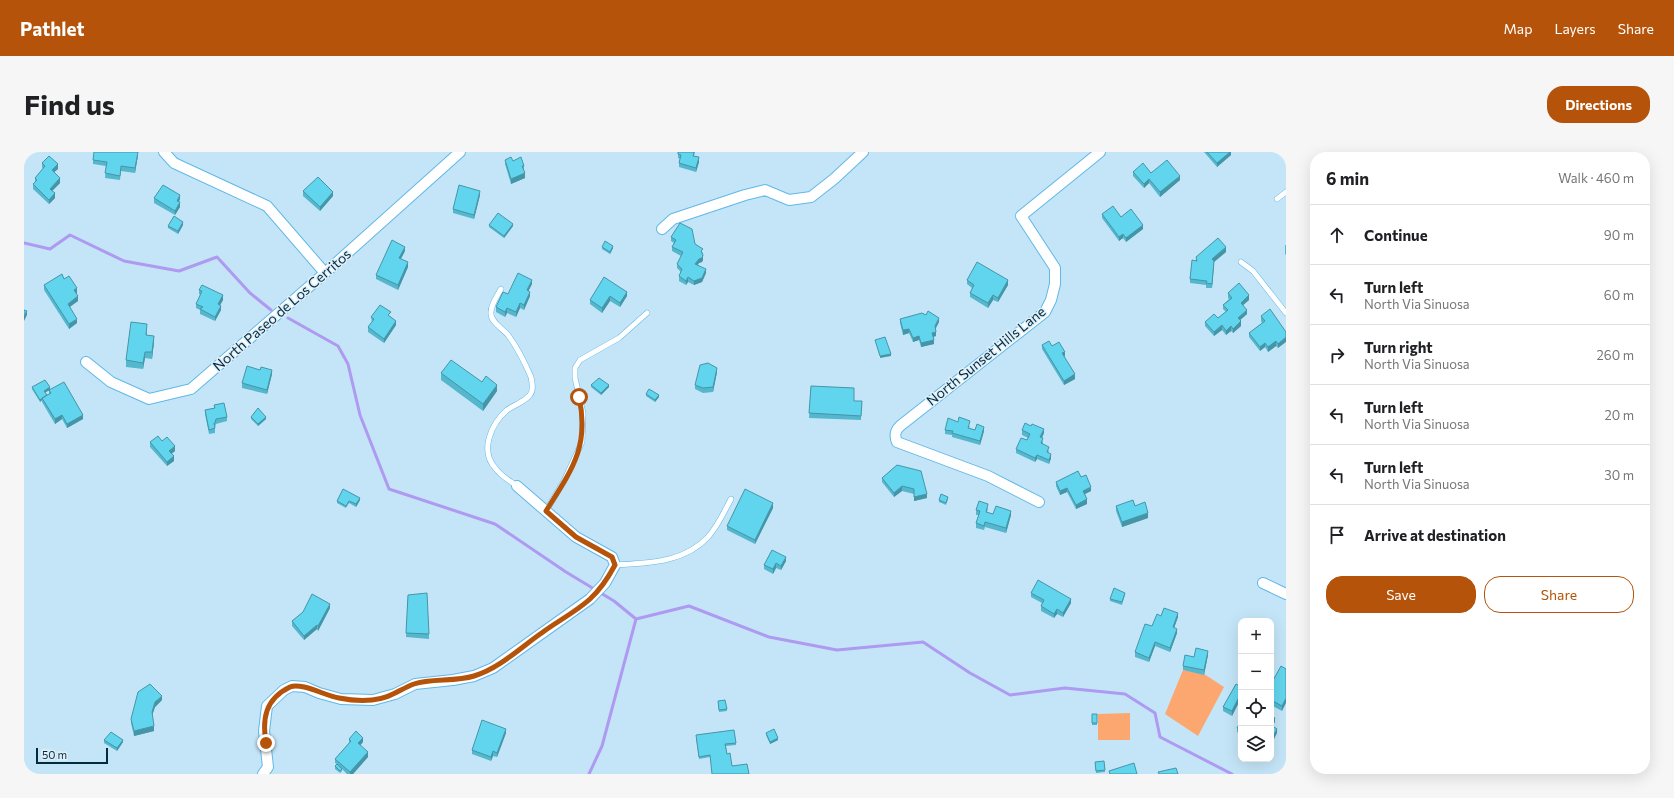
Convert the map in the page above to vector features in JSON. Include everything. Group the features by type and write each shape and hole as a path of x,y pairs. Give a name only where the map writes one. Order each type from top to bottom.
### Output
{"street":[{"path":"164,152 174,163 267,206 325,273"},
{"name":"North Paseo de Los Cerritos","path":"86,362 111,382 149,399 191,389 325,273 460,152"},
{"path":"662,229 673,219 745,195 765,190 789,200 811,197 834,180 863,152"},
{"name":"North Sunset Hills Lane","path":"1038,502 988,476 896,442 895,433 900,426 1045,312 1051,300 1055,284 1055,268 1021,216 1100,152"},
{"path":"263,774 268,767 264,731 267,706 284,690 292,686 305,687 319,693 341,699 373,700 395,694 415,684 474,676 493,668 590,600 605,584 615,565 612,557 576,537 517,486"},
{"path":"1264,583 1286,594"}],"lane":[{"path":"1276,199 1286,192"},
{"path":"1241,262 1253,272 1286,313"},
{"path":"501,289 490,313 492,319 513,341 530,377 532,390 530,395 508,409 497,420 490,434 488,446 492,465 517,486"},
{"path":"546,511 564,481 582,442 583,414 575,378 575,368 580,360 619,338 647,313"},
{"path":"615,565 663,561 687,552 708,537 731,499"}],"shaded area":[{"path":"1183,670 1204,674 1224,687 1198,736 1165,714"},
{"path":"1130,713 1130,740 1098,740 1098,714"}],"building":[{"path":"94,152 138,152 135,168 121,166 120,176 105,173 107,162 93,160"},
{"path":"678,152 694,152 693,156 699,157 696,168 679,163 681,155 678,154"},
{"path":"1207,152 1230,152 1217,163"},
{"path":"49,156 58,164 52,170 60,178 50,189 55,193 49,200 33,184 37,180 35,178 45,166 42,163"},
{"path":"511,157 513,161 521,157 524,166 522,166 525,173 511,179 505,160"},
{"path":"1167,160 1180,176 1160,192 1149,179 1144,184 1133,172 1143,163 1151,173"},
{"path":"318,177 333,192 320,207 303,191"},
{"path":"163,185 180,195 177,201 180,202 175,211 154,198"},
{"path":"459,185 480,191 474,215 453,209"},
{"path":"1113,206 1121,217 1131,209 1143,225 1126,238 1123,234 1119,237 1102,214"},
{"path":"498,213 513,224 504,236 489,225"},
{"path":"174,216 183,222 178,231 168,226"},
{"path":"680,223 692,229 695,244 703,249 701,251 703,255 702,258 695,264 706,269 702,278 694,281 688,277 686,281 679,276 682,269 677,264 683,252 672,247 676,240 671,237"},
{"path":"1218,238 1226,247 1212,259 1214,261 1212,284 1206,283 1207,281 1190,279 1192,260 1197,261 1196,257"},
{"path":"392,240 405,247 399,258 408,262 398,285 376,275"},
{"path":"605,241 613,246 610,252 602,247"},
{"path":"977,262 1008,280 998,298 993,295 988,303 970,293 974,285 967,280"},
{"path":"518,273 532,280 527,290 530,292 524,305 520,303 516,312 507,308 505,312 496,307 503,292 508,294"},
{"path":"62,274 64,279 69,276 77,288 74,290 78,296 68,304 77,319 69,324 44,285"},
{"path":"604,277 627,292 620,303 610,296 602,308 590,300"},
{"path":"1239,283 1249,295 1241,303 1247,310 1238,318 1241,321 1233,329 1231,326 1226,331 1222,325 1214,332 1205,322 1214,314 1218,318 1228,310 1223,305 1232,298 1228,293"},
{"path":"202,285 223,295 218,304 221,306 215,317 200,309 203,307 196,304 202,291 199,290"},
{"path":"380,305 391,312 388,315 396,321 384,339 368,327 374,319 371,317"},
{"path":"1270,309 1286,332 1286,337 1278,344 1276,341 1268,347 1265,343 1260,347 1249,333 1265,321 1261,316"},
{"path":"928,311 939,318 935,326 936,332 932,333 934,340 921,343 919,336 913,338 909,329 903,330 900,319 922,313 926,315"},
{"path":"131,322 147,324 146,335 154,336 152,352 145,352 143,363 126,360"},
{"path":"885,337 891,354 880,356 875,340"},
{"path":"1049,341 1052,346 1059,342 1065,352 1062,353 1075,374 1064,381 1042,345"},
{"path":"451,360 482,382 486,376 497,385 483,404 441,373"},
{"path":"708,363 717,368 713,387 703,388 695,385 700,365"},
{"path":"247,366 260,370 261,367 272,370 267,390 242,383"},
{"path":"599,378 609,385 601,393 591,385"},
{"path":"45,380 50,387 44,391 47,395 40,400 32,387"},
{"path":"64,382 83,415 67,424 62,415 55,419 42,398 51,393 49,390"},
{"path":"811,386 854,388 854,401 862,401 861,416 809,413"},
{"path":"649,389 659,395 655,400 646,394"},
{"path":"224,403 227,417 216,419 214,423 215,428 209,430 205,410 215,408 214,405"},
{"path":"258,408 266,417 258,424 251,417"},
{"path":"959,417 970,421 968,428 975,430 977,424 984,427 980,441 952,433 953,431 945,430 948,418 958,422"},
{"path":"1025,423 1044,429 1040,437 1043,438 1041,443 1049,447 1047,452 1051,454 1049,460 1037,455 1035,458 1016,449 1021,438 1027,440 1030,434 1022,430"},
{"path":"158,436 162,441 167,437 175,446 169,451 174,456 167,462 150,442"},
{"path":"897,465 921,471 927,494 914,497 914,489 902,486 894,493 882,478"},
{"path":"1078,471 1081,477 1086,475 1091,487 1083,491 1087,499 1076,505 1067,488 1060,491 1056,482"},
{"path":"343,489 360,498 356,504 349,501 346,506 337,501"},
{"path":"745,489 773,503 755,540 727,526"},
{"path":"941,494 948,497 946,503 939,500"},
{"path":"1133,500 1135,506 1145,502 1148,513 1122,522 1116,506"},
{"path":"979,501 988,504 986,512 993,514 996,506 1011,511 1006,528 985,522 984,526 976,523 980,511 976,510"},
{"path":"772,550 786,557 781,566 776,563 773,569 764,565"},
{"path":"1038,580 1071,599 1063,613 1057,609 1054,614 1041,606 1044,600 1031,593"},
{"path":"1114,588 1125,593 1122,602 1110,599"},
{"path":"427,593 429,634 406,633 408,595"},
{"path":"312,594 330,604 318,626 317,625 304,636 292,621 303,612"},
{"path":"1164,608 1178,613 1173,627 1177,629 1170,648 1155,642 1149,658 1135,652 1145,624 1152,626 1157,614 1161,616"},
{"path":"1196,648 1208,651 1204,670 1183,666 1185,655 1194,657"},
{"path":"1281,666 1286,669 1286,698 1282,706 1274,702 1274,679"},
{"path":"150,684 162,696 155,702 152,712 154,726 134,731 131,719 138,692"},
{"path":"1236,684 1238,685 1238,699 1232,711 1223,707"},
{"path":"725,700 727,709 719,710 718,701"},
{"path":"1092,714 1097,714 1097,723 1092,723"},
{"path":"482,720 506,729 497,753 493,751 491,757 472,750"},
{"path":"1274,727 1277,729 1274,734"},
{"path":"774,729 778,738 770,742 766,733"},
{"path":"734,730 736,743 725,744 727,754 730,753 732,766 747,764 749,774 712,774 710,755 699,757 696,735"},
{"path":"356,731 363,738 358,743 368,752 350,772 335,759 351,741 349,739"},
{"path":"111,732 123,740 117,748 104,740"},
{"path":"1104,761 1105,770 1096,771 1095,762"},
{"path":"1134,763 1137,774 1110,774 1109,771"},
{"path":"337,764 342,769 340,771 335,766"},
{"path":"1176,768 1178,774 1159,774 1158,772"}],"waterway":[{"path":"24,243 50,249 70,235 124,261 179,271 217,257 250,293 271,310"},
{"path":"288,318 338,346 348,364 360,415 389,489 495,524 566,572 614,601 636,619 689,606 769,637 837,650 923,642 970,673 1010,695 1065,688 1125,694 1155,713 1160,737 1232,774"},
{"path":"589,774 602,746 636,619"}],"route":[{"path":"266,743 264,731 267,706 284,690 292,686 305,687 319,693 341,699 373,700 395,694 415,684 474,676 493,668 590,600 605,584 615,565 612,557 576,537 546,511 575,460 582,442 583,414 579,397"}]}
